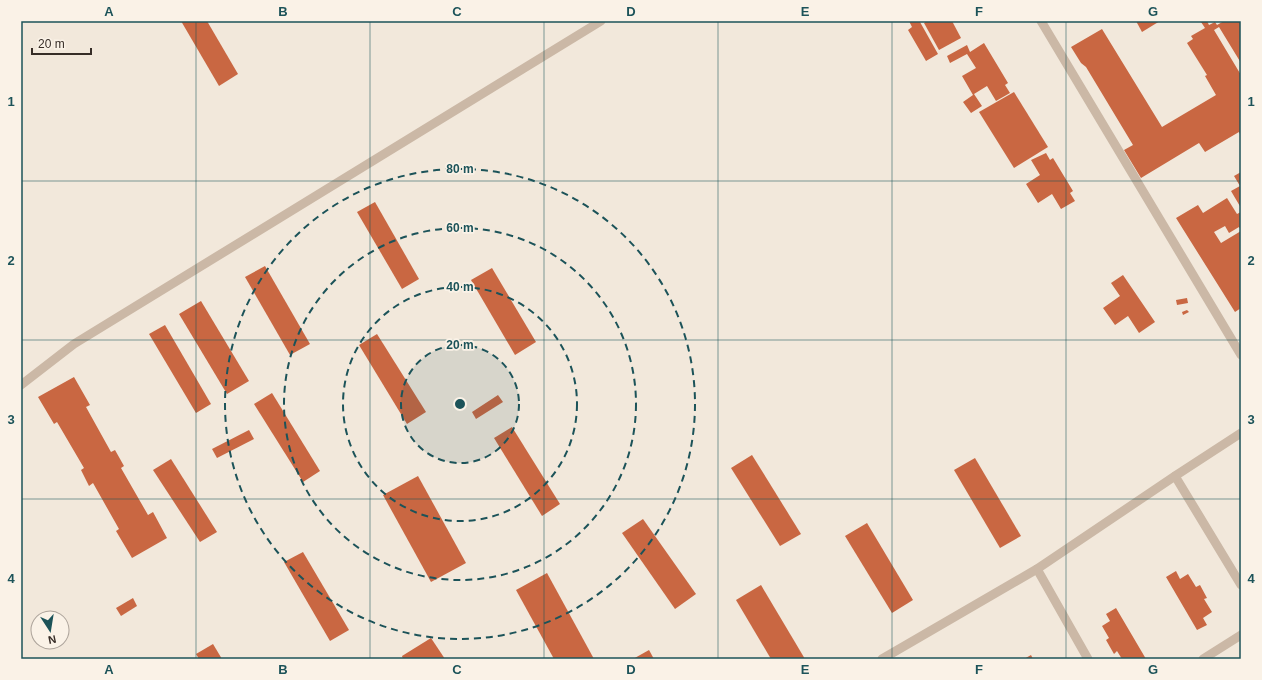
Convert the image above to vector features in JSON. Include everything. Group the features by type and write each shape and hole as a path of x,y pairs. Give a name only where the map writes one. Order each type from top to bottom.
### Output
{"lane":[{"path":"21,385 74,344 601,21"},
{"path":"1041,21 1241,355"},
{"path":"883,659 1037,570 1175,476 1241,434"},
{"path":"1175,476 1241,585"},
{"path":"1037,570 1088,659"},
{"path":"1203,659 1241,635"}],"building":[{"path":"181,21 207,21 238,74 219,86"},
{"path":"909,21 922,21 920,22 938,54 926,61 908,30 912,27"},
{"path":"927,21 952,21 961,38 939,50 924,23"},
{"path":"1136,21 1160,21 1142,32"},
{"path":"1207,21 1209,25 1215,22 1217,25 1224,21 1241,21 1241,63 1219,27 1214,30 1241,75 1241,136 1239,132 1205,152 1199,143 1141,178 1124,150 1133,145 1086,67 1081,63 1071,47 1102,29 1162,127 1216,95 1205,76 1207,75 1187,43 1193,39 1191,36 1205,28 1201,22"},
{"path":"984,43 1008,83 1005,85 1010,93 996,101 987,86 974,94 982,106 971,113 963,102 973,95 962,76 976,68 967,54 950,63 947,56 967,45 970,52"},
{"path":"1014,92 1048,147 1014,168 979,112"},
{"path":"1046,153 1050,160 1053,158 1073,191 1070,193 1075,201 1061,209 1052,194 1038,203 1026,184 1040,175 1031,160"},
{"path":"1241,172 1241,208 1231,191 1240,186 1234,176"},
{"path":"1227,198 1237,214 1241,212 1241,230 1239,227 1229,233 1225,226 1214,232 1221,243 1241,231 1241,308 1235,312 1176,218 1198,205 1203,213"},
{"path":"375,202 419,279 402,289 357,212"},
{"path":"265,266 310,344 290,355 245,277"},
{"path":"492,268 536,342 515,355 471,280"},
{"path":"1123,275 1155,322 1139,333 1128,316 1115,325 1103,308 1120,296 1111,283"},
{"path":"1187,298 1188,303 1177,305 1176,300"},
{"path":"201,301 249,381 227,394 179,314"},
{"path":"1187,310 1189,312 1183,315 1182,312"},
{"path":"165,325 211,404 196,413 149,334"},
{"path":"377,334 426,412 407,424 359,345"},
{"path":"74,377 90,405 86,407 111,452 115,450 124,466 121,468 148,515 153,512 167,538 132,558 116,531 119,529 93,483 89,486 81,470 84,468 57,422 54,424 38,397"},
{"path":"272,393 320,471 303,482 254,404"},
{"path":"498,395 503,402 476,419 472,412"},
{"path":"512,427 560,504 542,516 494,438"},
{"path":"249,430 254,439 217,458 212,449"},
{"path":"752,455 801,534 780,546 731,468"},
{"path":"975,458 1021,536 1000,548 954,470"},
{"path":"171,459 217,532 200,542 153,470"},
{"path":"418,476 466,563 431,582 383,495"},
{"path":"643,519 696,594 675,609 622,533"},
{"path":"867,523 913,600 892,613 845,536"},
{"path":"303,552 349,630 330,641 284,562"},
{"path":"1176,571 1180,579 1188,574 1196,587 1200,585 1207,598 1204,599 1212,612 1203,618 1207,625 1197,630 1166,577"},
{"path":"547,573 594,659 554,659 516,590"},
{"path":"761,585 805,659 771,659 736,600"},
{"path":"133,598 137,606 121,616 116,608"},
{"path":"1116,608 1146,659 1122,659 1117,651 1114,654 1106,640 1109,638 1102,626 1110,621 1106,614"},
{"path":"431,638 445,659 403,659 402,656"},
{"path":"213,644 222,659 199,659 196,654"},
{"path":"649,650 654,659 633,659"},
{"path":"1031,655 1033,659 1024,659"}]}
